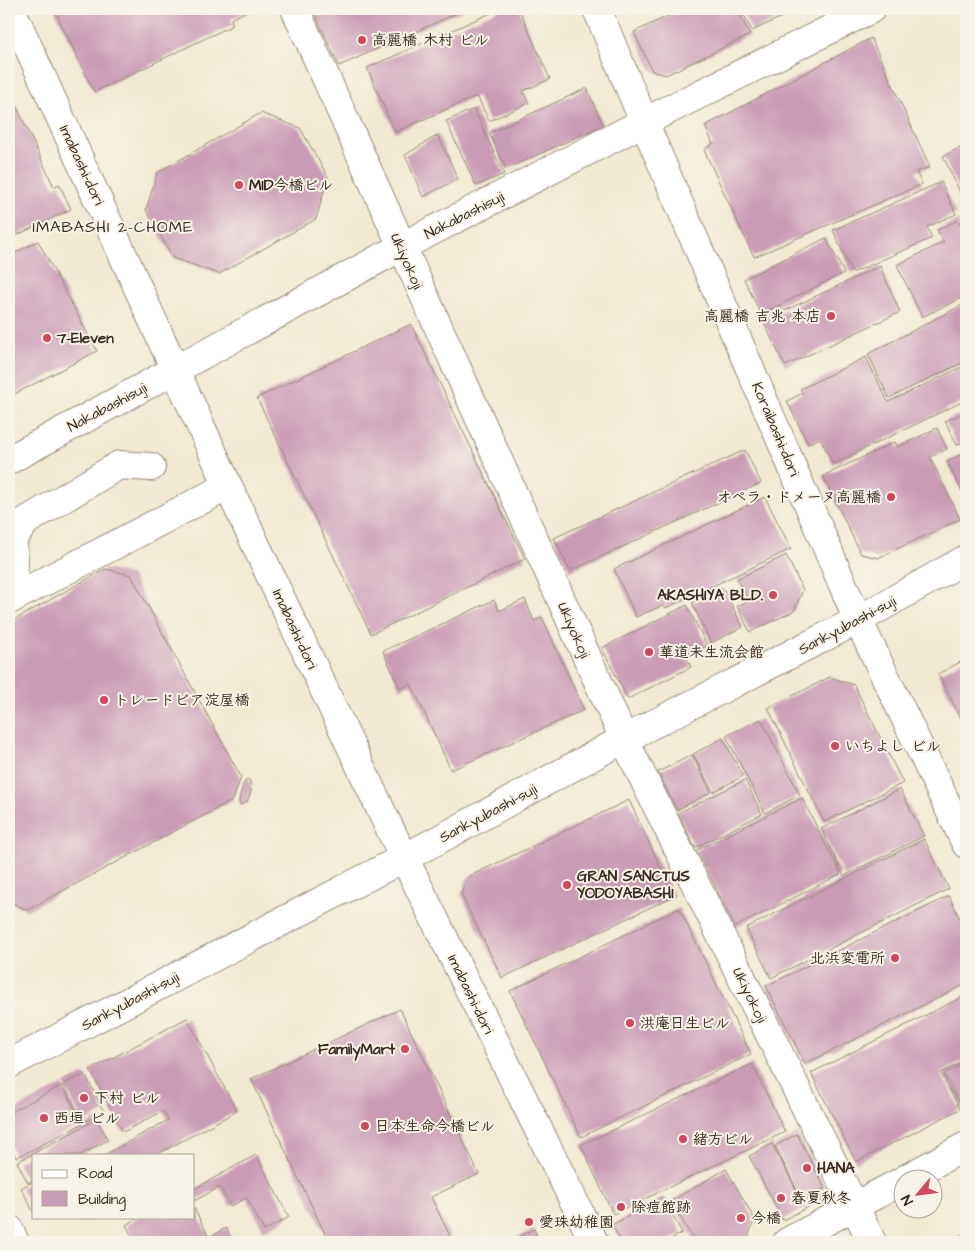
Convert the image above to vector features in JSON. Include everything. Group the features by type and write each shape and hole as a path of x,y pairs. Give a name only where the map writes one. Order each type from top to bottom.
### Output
{"street":[{"name":"Imabashi-dori","path":"11,9 228,486 404,857 594,1242"},
{"name":"Ukiyokoji","path":"295,9 624,739 872,1242"},
{"name":"Koraibashi-dori","path":"597,9 858,620 966,844"},
{"name":"Nakabashisuji","path":"9,460 401,247 644,122 871,9"},
{"path":"9,596 13,576 11,536 26,521 119,465 152,467"},
{"path":"9,600 228,486"},
{"name":"Sankyubashi-suji","path":"9,1064 404,857 624,739 858,620 966,559"},
{"path":"925,1168 966,1146"},
{"path":"788,1242 892,1186"},
{"path":"9,1229 15,1242"}],"building":[{"path":"54,9 251,9 231,19 233,25 94,92"},
{"name":"高麗橋 木村 ビル","path":"326,9 466,9 339,66 315,14"},
{"path":"500,9 519,9 550,79 523,91 529,103 489,121 477,96 395,132 367,68"},
{"path":"630,9 642,9 632,13"},
{"path":"683,9 737,9 750,35 666,75 652,71 634,32"},
{"path":"741,9 799,9 752,31"},
{"path":"814,9 825,9 816,13"},
{"path":"871,38 930,167 916,172 922,184 754,257 704,150 713,144 705,126"},
{"path":"587,88 603,125 506,169 489,133"},
{"path":"9,90 54,187 59,184 71,209 9,239"},
{"path":"474,109 504,174 476,186 446,121"},
{"name":"MID今橋ビル","path":"261,113 300,128 328,177 316,219 219,274 173,258 146,210 157,173"},
{"path":"438,135 458,179 423,197 405,155"},
{"path":"966,145 966,205 943,156"},
{"path":"941,182 956,214 927,227 932,238 852,273 833,230"},
{"path":"958,220 966,237 966,296 922,317 897,265 944,242 937,230"},
{"path":"826,238 844,273 761,314 744,279"},
{"path":"38,241 97,351 9,397 9,256"},
{"name":"高麗橋 吉兆 本店","path":"880,266 900,312 785,366 763,321"},
{"path":"966,303 966,361 889,398 868,354"},
{"path":"411,324 525,559 371,634 257,398"},
{"path":"866,357 888,402 966,365 966,400 833,464 820,438 808,444 787,401 803,393 800,389"},
{"path":"966,412 966,441 957,445 945,421"},
{"name":"オペラ・ドメーヌ高麗橋","path":"937,428 947,449 930,457 960,519 878,558 861,554 823,476 895,442 898,447"},
{"path":"745,450 761,483 570,571 554,538"},
{"path":"966,452 966,499 947,462"},
{"path":"765,497 791,549 666,608 664,605 636,617 614,569"},
{"name":"AKASHIYA BLD.","path":"786,555 803,590 794,611 750,632 737,606 749,601 737,579"},
{"name":"トレードピア淀屋橋","path":"105,569 131,575 241,777 233,800 27,910 10,902 9,899 9,623"},
{"path":"723,588 743,627 711,643 692,603"},
{"path":"525,599 534,621 542,617 584,710 451,770 411,684 400,689 383,651 494,600 499,611"},
{"name":"華道未生流会館","path":"687,605 707,646 686,657 691,667 628,699 602,648"},
{"path":"966,659 966,728 938,674"},
{"name":"いちよし ビル","path":"830,677 854,685 903,783 824,822 768,708"},
{"path":"761,719 800,795 765,813 726,736"},
{"path":"723,738 743,776 713,792 693,754"},
{"path":"692,755 711,792 677,810 658,772"},
{"path":"247,779 250,781 251,792 247,802 241,805 239,803 240,795"},
{"path":"745,780 762,814 695,848 678,813"},
{"path":"900,789 924,836 844,876 821,829"},
{"path":"802,798 841,874 735,927 697,850"},
{"name":"GRAN SANCTUS YODOYABASHI","path":"629,800 674,896 502,978 461,894 468,877"},
{"path":"924,839 949,889 771,978 746,928"},
{"name":"北浜変電所","path":"949,896 966,931 966,984 805,1064 766,986"},
{"name":"洪庵日生ビル","path":"679,908 751,1054 581,1137 510,991"},
{"path":"966,995 966,1060 941,1073 960,1109 856,1162 811,1073"},
{"name":"日本生命今橋ビル","path":"400,1009 479,1174 431,1197 450,1236 437,1242 329,1242 251,1079"},
{"path":"187,1018 237,1111 158,1154 106,1154 168,1120 163,1111 123,1132 90,1070"},
{"path":"966,1062 966,1112 965,1113 944,1074"},
{"name":"緒方ビル","path":"752,1064 785,1132 613,1214 581,1145"},
{"name":"下村 ビル","path":"85,1074 104,1112 83,1123 64,1084"},
{"name":"西垣 ビル","path":"62,1085 82,1124 16,1158 9,1143 9,1113"},
{"path":"97,1119 108,1140 82,1154 32,1154 32,1180 28,1183 17,1162"},
{"path":"797,1134 825,1188 820,1191 824,1199 783,1220 749,1156 772,1144 796,1189 775,1146"},
{"path":"256,1155 289,1217 264,1231 247,1198 230,1206 220,1187 195,1200 195,1188"},
{"path":"726,1169 754,1218 748,1239 743,1242 695,1242 671,1201"},
{"path":"32,1182 32,1209 21,1188"},
{"path":"663,1197 682,1233 666,1242 621,1242 612,1225"},
{"path":"195,1210 209,1237 226,1228 232,1239 226,1242 135,1242 126,1225 138,1218 195,1218"},
{"path":"534,1229 540,1242 508,1242"},
{"path":"966,1233 966,1242 948,1242"},
{"path":"683,1238 686,1242 674,1242"}],"place":[{"name":"高麗橋 木村 ビル","path":"362,40"},
{"name":"MID今橋ビル","path":"239,185"},
{"name":"高麗橋 吉兆 本店","path":"831,316"},
{"name":"7-Eleven","path":"47,338"},
{"name":"オペラ・ドメーヌ高麗橋","path":"891,497"},
{"name":"AKASHIYA BLD.","path":"773,595"},
{"name":"華道未生流会館","path":"649,652"},
{"name":"トレードピア淀屋橋","path":"104,700"},
{"name":"いちよし ビル","path":"835,746"},
{"name":"GRAN SANCTUS YODOYABASHI","path":"567,885"},
{"name":"北浜変電所","path":"895,958"},
{"name":"洪庵日生ビル","path":"630,1023"},
{"name":"FamilyMart","path":"405,1049"},
{"name":"下村 ビル","path":"84,1098"},
{"name":"西垣 ビル","path":"44,1118"},
{"name":"日本生命今橋ビル","path":"365,1126"},
{"name":"緒方ビル","path":"683,1139"},
{"name":"HANA","path":"807,1168"},
{"name":"春夏秋冬","path":"781,1198"},
{"name":"除痘館跡","path":"621,1207"},
{"name":"今橋","path":"741,1218"},
{"name":"愛珠幼稚園","path":"529,1222"}],"district":[{"name":"IMABASHI 2-CHOME","path":"113,226"}]}
